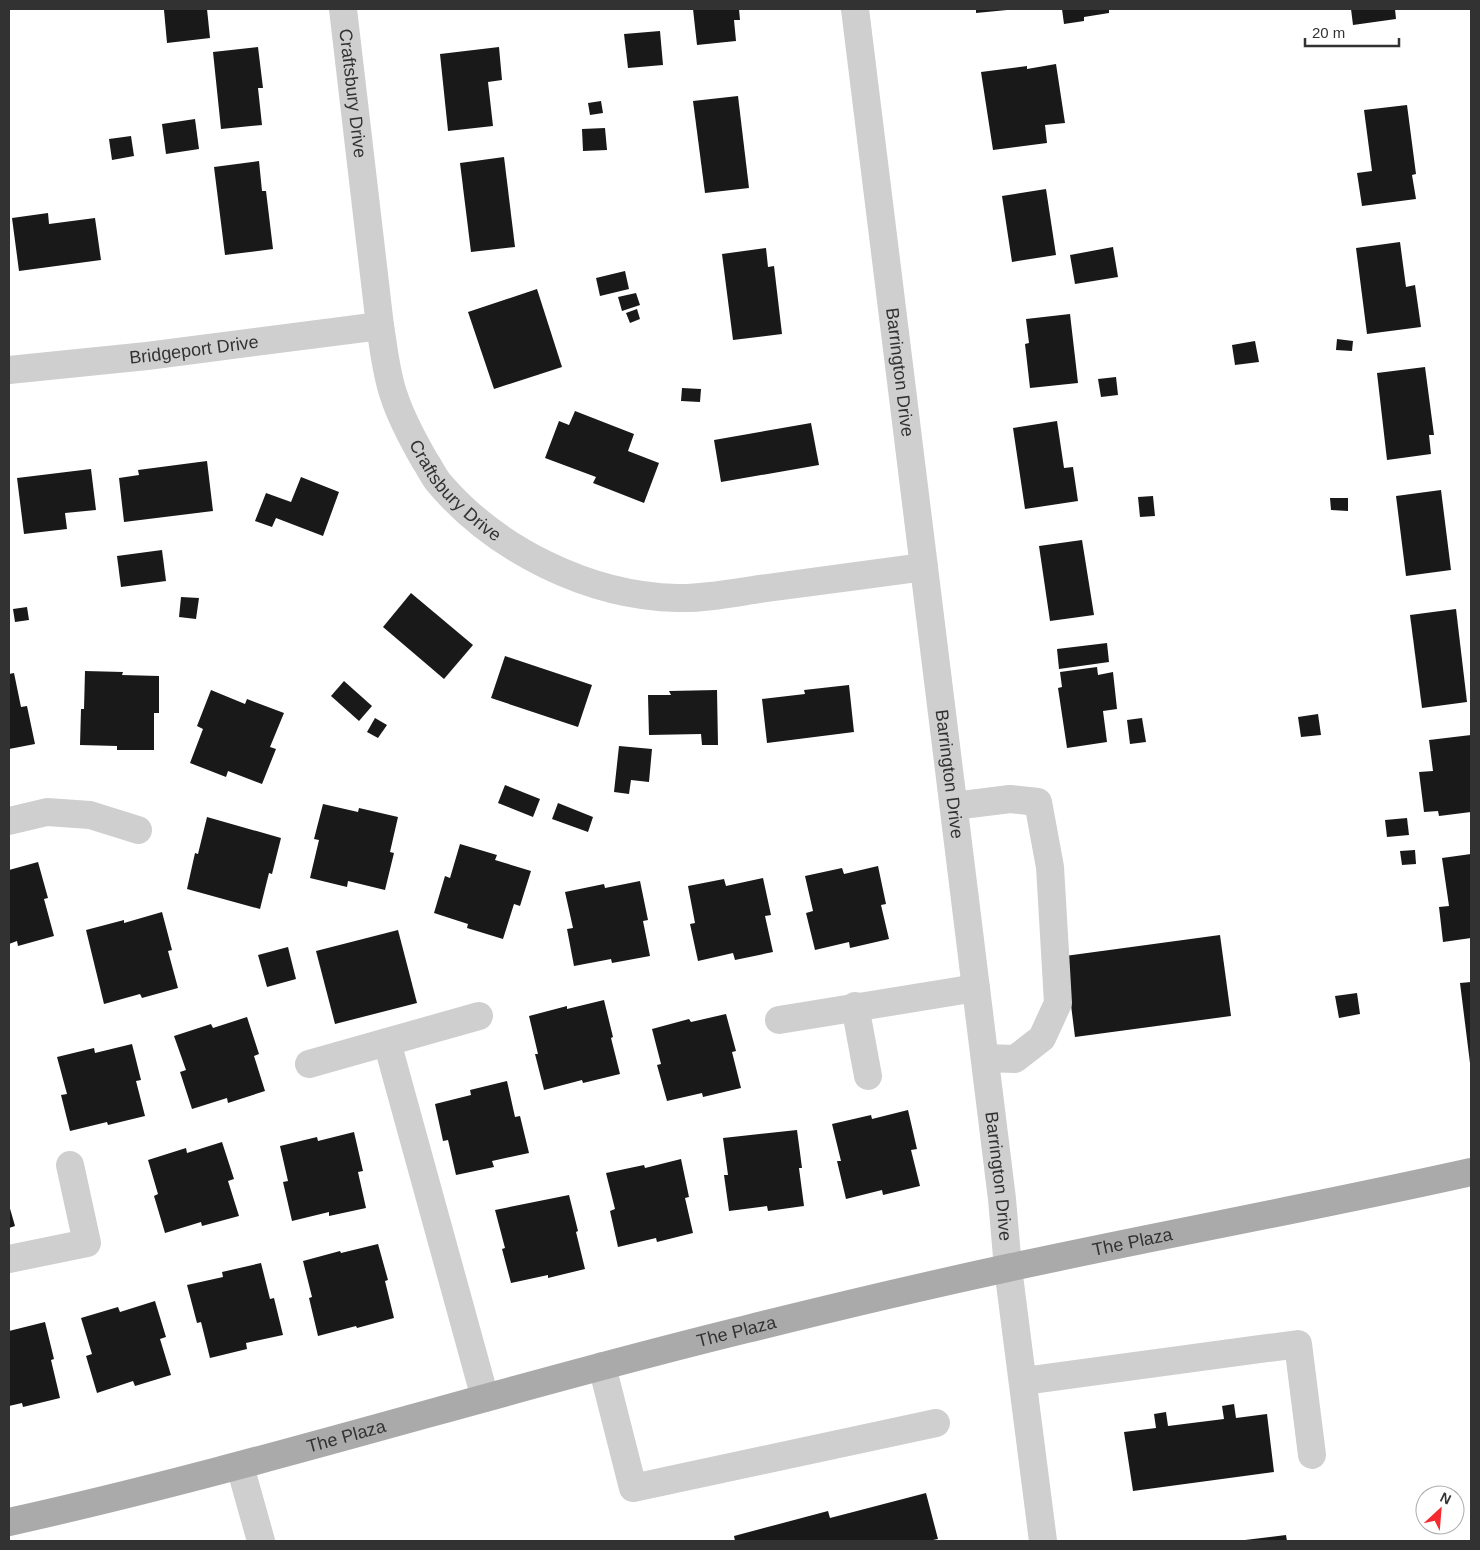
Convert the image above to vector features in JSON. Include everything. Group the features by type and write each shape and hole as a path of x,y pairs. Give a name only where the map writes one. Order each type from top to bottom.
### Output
{"main road":[{"name":"The Plaza","path":"9,1522 240,1466 747,1328 1008,1268 1354,1198 1471,1172"}],"street":[{"name":"Craftsbury Drive","path":"343,9 380,326 388,373 394,396 414,441 437,481 457,503 502,540 560,572 608,589 645,596 678,598 721,594 924,567"},
{"name":"Barrington Drive","path":"856,9 1002,1199 1008,1268 1044,1541"},
{"name":"Bridgeport Drive","path":"9,370 147,356 380,326"},
{"path":"954,806 1010,800 1038,802 1050,867 1058,1003 1042,1038 1015,1059 984,1058"},
{"path":"9,821 47,812 81,814 138,830"},
{"path":"779,1020 855,1006 976,988"},
{"path":"855,1006 868,1076"},
{"path":"309,1064 479,1016"},
{"path":"387,1042 486,1398"},
{"path":"9,1259 87,1243 70,1164"},
{"path":"1023,1381 1298,1344 1312,1455"},
{"path":"602,1366 633,1488 936,1423"},
{"path":"240,1466 261,1541"}],"building":[{"path":"207,9 210,38 167,43 164,10"},
{"path":"693,9 739,9 740,20 734,20 736,41 697,45"},
{"path":"976,9 1007,9 1007,10 976,13"},
{"path":"1062,9 1109,9 1109,13 1084,17 1084,21 1064,24"},
{"path":"1351,9 1395,9 1396,19 1353,25"},
{"path":"660,31 663,65 628,68 624,34"},
{"path":"258,47 263,88 258,88 262,125 221,129 213,52"},
{"path":"499,47 502,80 488,82 493,126 448,131 440,54"},
{"path":"1056,64 1065,123 1045,125 1047,143 993,150 981,72 1027,66 1027,69"},
{"path":"738,96 749,188 705,193 693,101"},
{"path":"601,101 603,113 590,115 588,103"},
{"path":"1407,105 1416,174 1412,175 1416,199 1362,206 1357,173 1372,171 1364,110"},
{"path":"195,119 199,149 166,154 162,124"},
{"path":"605,128 607,150 583,151 582,129"},
{"path":"131,136 134,156 112,160 109,139"},
{"path":"504,157 515,247 471,252 460,163"},
{"path":"259,161 262,191 266,191 273,249 225,255 214,167"},
{"path":"1046,189 1056,255 1012,262 1002,196"},
{"path":"48,213 49,224 95,218 101,260 19,271 12,218"},
{"path":"1400,242 1406,287 1415,285 1421,327 1367,334 1356,248"},
{"path":"1113,247 1118,277 1075,284 1070,255"},
{"path":"766,248 768,267 774,266 782,334 733,340 722,254"},
{"path":"625,271 629,289 600,296 596,278"},
{"path":"537,289 562,367 494,389 468,312"},
{"path":"636,293 640,305 622,311 618,297"},
{"path":"637,309 640,319 630,323 626,313"},
{"path":"1070,314 1078,383 1030,388 1025,344 1029,343 1026,319"},
{"path":"1337,339 1353,341 1352,351 1336,350"},
{"path":"1255,341 1259,362 1235,365 1232,345"},
{"path":"1425,367 1434,435 1429,435 1431,454 1387,460 1377,373"},
{"path":"1116,377 1118,395 1101,397 1098,379"},
{"path":"682,388 701,389 700,402 681,401"},
{"path":"575,411 634,434 628,451 659,463 644,503 593,483 596,477 545,458 559,421 569,425"},
{"path":"1057,421 1064,468 1073,467 1078,501 1025,509 1013,428"},
{"path":"811,423 819,465 721,482 714,440"},
{"path":"207,461 213,511 124,522 119,478 139,475 138,470"},
{"path":"91,469 96,510 65,513 67,529 24,534 17,478"},
{"path":"301,477 339,492 323,536 276,518 272,527 255,521 266,493 291,502"},
{"path":"1441,490 1451,570 1406,576 1396,496"},
{"path":"1153,496 1155,516 1140,517 1138,497"},
{"path":"1330,498 1348,498 1348,511 1331,510"},
{"path":"1082,540 1094,615 1050,621 1039,546"},
{"path":"162,550 166,581 121,587 117,556"},
{"path":"411,593 473,645 444,679 383,627"},
{"path":"181,597 199,598 196,619 179,617"},
{"path":"27,607 29,620 15,622 13,609"},
{"path":"1456,609 1467,702 1422,708 1410,615"},
{"path":"1107,643 1109,662 1059,669 1057,649"},
{"path":"505,656 592,685 578,727 491,698"},
{"path":"1097,667 1098,675 1113,672 1117,709 1103,711 1107,742 1067,748 1058,688 1062,687 1060,672"},
{"path":"85,671 123,672 122,675 159,676 159,713 154,713 154,750 117,750 117,746 80,745 81,709 84,709"},
{"path":"14,673 21,707 27,706 35,744 9,749 9,674"},
{"path":"344,681 372,706 359,721 331,696"},
{"path":"849,685 854,732 767,743 762,699 805,694 804,690"},
{"path":"211,690 245,704 247,699 284,713 270,747 276,749 262,784 228,771 226,777 190,763 203,729 197,726"},
{"path":"717,690 718,745 702,745 701,734 649,735 648,695 671,695 669,691"},
{"path":"1318,714 1321,735 1301,737 1298,717"},
{"path":"375,718 387,725 378,738 367,732"},
{"path":"1142,718 1146,742 1130,744 1127,720"},
{"path":"1471,735 1471,812 1439,816 1438,811 1424,812 1419,772 1433,771 1429,740"},
{"path":"619,746 652,749 649,782 631,780 629,794 614,792"},
{"path":"505,785 540,799 533,817 498,803"},
{"path":"558,803 593,817 588,832 552,819"},
{"path":"323,804 358,812 359,808 398,817 390,852 394,853 385,890 348,881 347,887 310,878 319,840 314,839"},
{"path":"207,817 281,838 272,874 269,873 260,909 187,889 195,853 198,854"},
{"path":"1407,818 1409,835 1387,837 1385,820"},
{"path":"460,844 497,855 495,860 531,871 520,906 514,904 503,939 467,928 468,924 434,913 445,876 450,878"},
{"path":"1415,850 1416,864 1402,865 1400,851"},
{"path":"1471,854 1471,938 1443,942 1439,907 1449,906 1442,858"},
{"path":"38,862 48,898 44,899 54,936 18,946 17,941 9,944 9,870"},
{"path":"878,866 886,904 881,905 889,939 850,948 849,942 815,950 806,913 813,911 805,876 842,868 844,874"},
{"path":"763,878 771,915 765,916 773,952 735,960 733,953 698,961 690,924 695,923 688,886 724,879 726,886"},
{"path":"640,881 648,920 643,921 650,956 612,963 611,959 574,966 567,929 573,928 565,892 604,884 605,888"},
{"path":"162,912 172,950 168,951 178,988 142,998 140,994 104,1004 86,930 124,920 124,923"},
{"path":"398,930 417,1003 335,1024 316,951"},
{"path":"1220,935 1231,1016 1075,1037 1065,956"},
{"path":"288,947 296,979 267,987 258,955"},
{"path":"1471,982 1471,1063 1470,1063 1460,983"},
{"path":"1357,993 1360,1014 1339,1018 1335,996"},
{"path":"604,1000 620,1074 583,1083 582,1080 544,1090 535,1054 538,1054 529,1016 567,1006 567,1009"},
{"path":"726,1014 736,1051 732,1052 741,1088 703,1097 702,1093 667,1101 657,1065 661,1064 652,1029 689,1019 691,1022"},
{"path":"247,1017 259,1054 254,1056 265,1091 228,1103 227,1098 192,1109 180,1072 186,1070 174,1036 211,1024 213,1028"},
{"path":"132,1044 141,1080 136,1081 145,1116 108,1125 107,1122 70,1131 61,1095 67,1094 57,1057 94,1048 95,1053"},
{"path":"507,1081 515,1117 520,1116 529,1153 492,1161 494,1167 456,1175 448,1140 443,1141 435,1104 471,1095 470,1090"},
{"path":"908,1110 917,1149 911,1150 920,1186 883,1195 882,1190 846,1199 837,1161 841,1161 832,1124 871,1115 872,1119"},
{"path":"797,1130 804,1206 768,1211 767,1206 729,1211 724,1175 728,1175 723,1138"},
{"path":"354,1132 363,1171 358,1172 366,1208 329,1216 329,1212 292,1221 283,1182 288,1181 280,1146 317,1137 318,1141"},
{"path":"222,1142 234,1179 228,1181 239,1216 202,1226 201,1222 165,1233 154,1196 158,1194 148,1160 186,1148 187,1153"},
{"path":"681,1159 689,1197 685,1198 693,1233 657,1242 656,1238 618,1247 610,1211 615,1209 606,1173 644,1165 645,1168"},
{"path":"569,1195 585,1269 548,1278 548,1275 511,1283 502,1249 505,1248 495,1210"},
{"path":"9,1205 15,1226 9,1228"},
{"path":"378,1244 388,1280 385,1281 394,1318 318,1336 309,1298 312,1297 303,1261 340,1251 341,1253"},
{"path":"261,1263 270,1299 274,1298 283,1335 246,1343 247,1349 210,1358 201,1322 197,1323 187,1285 223,1277 222,1272"},
{"path":"155,1301 166,1337 160,1339 171,1375 135,1386 133,1381 97,1393 86,1356 92,1354 81,1318 118,1307 120,1312"},
{"path":"45,1322 54,1359 51,1360 60,1398 23,1407 22,1403 9,1406 9,1331"},
{"path":"1234,1404 1236,1418 1267,1414 1274,1472 1133,1491 1124,1432 1156,1428 1154,1414 1166,1412 1168,1426 1224,1419 1222,1406"},
{"path":"926,1493 938,1539 928,1541 735,1541 734,1536 828,1511 830,1518"},
{"path":"1286,1535 1287,1541 1245,1541 1245,1540"}]}
